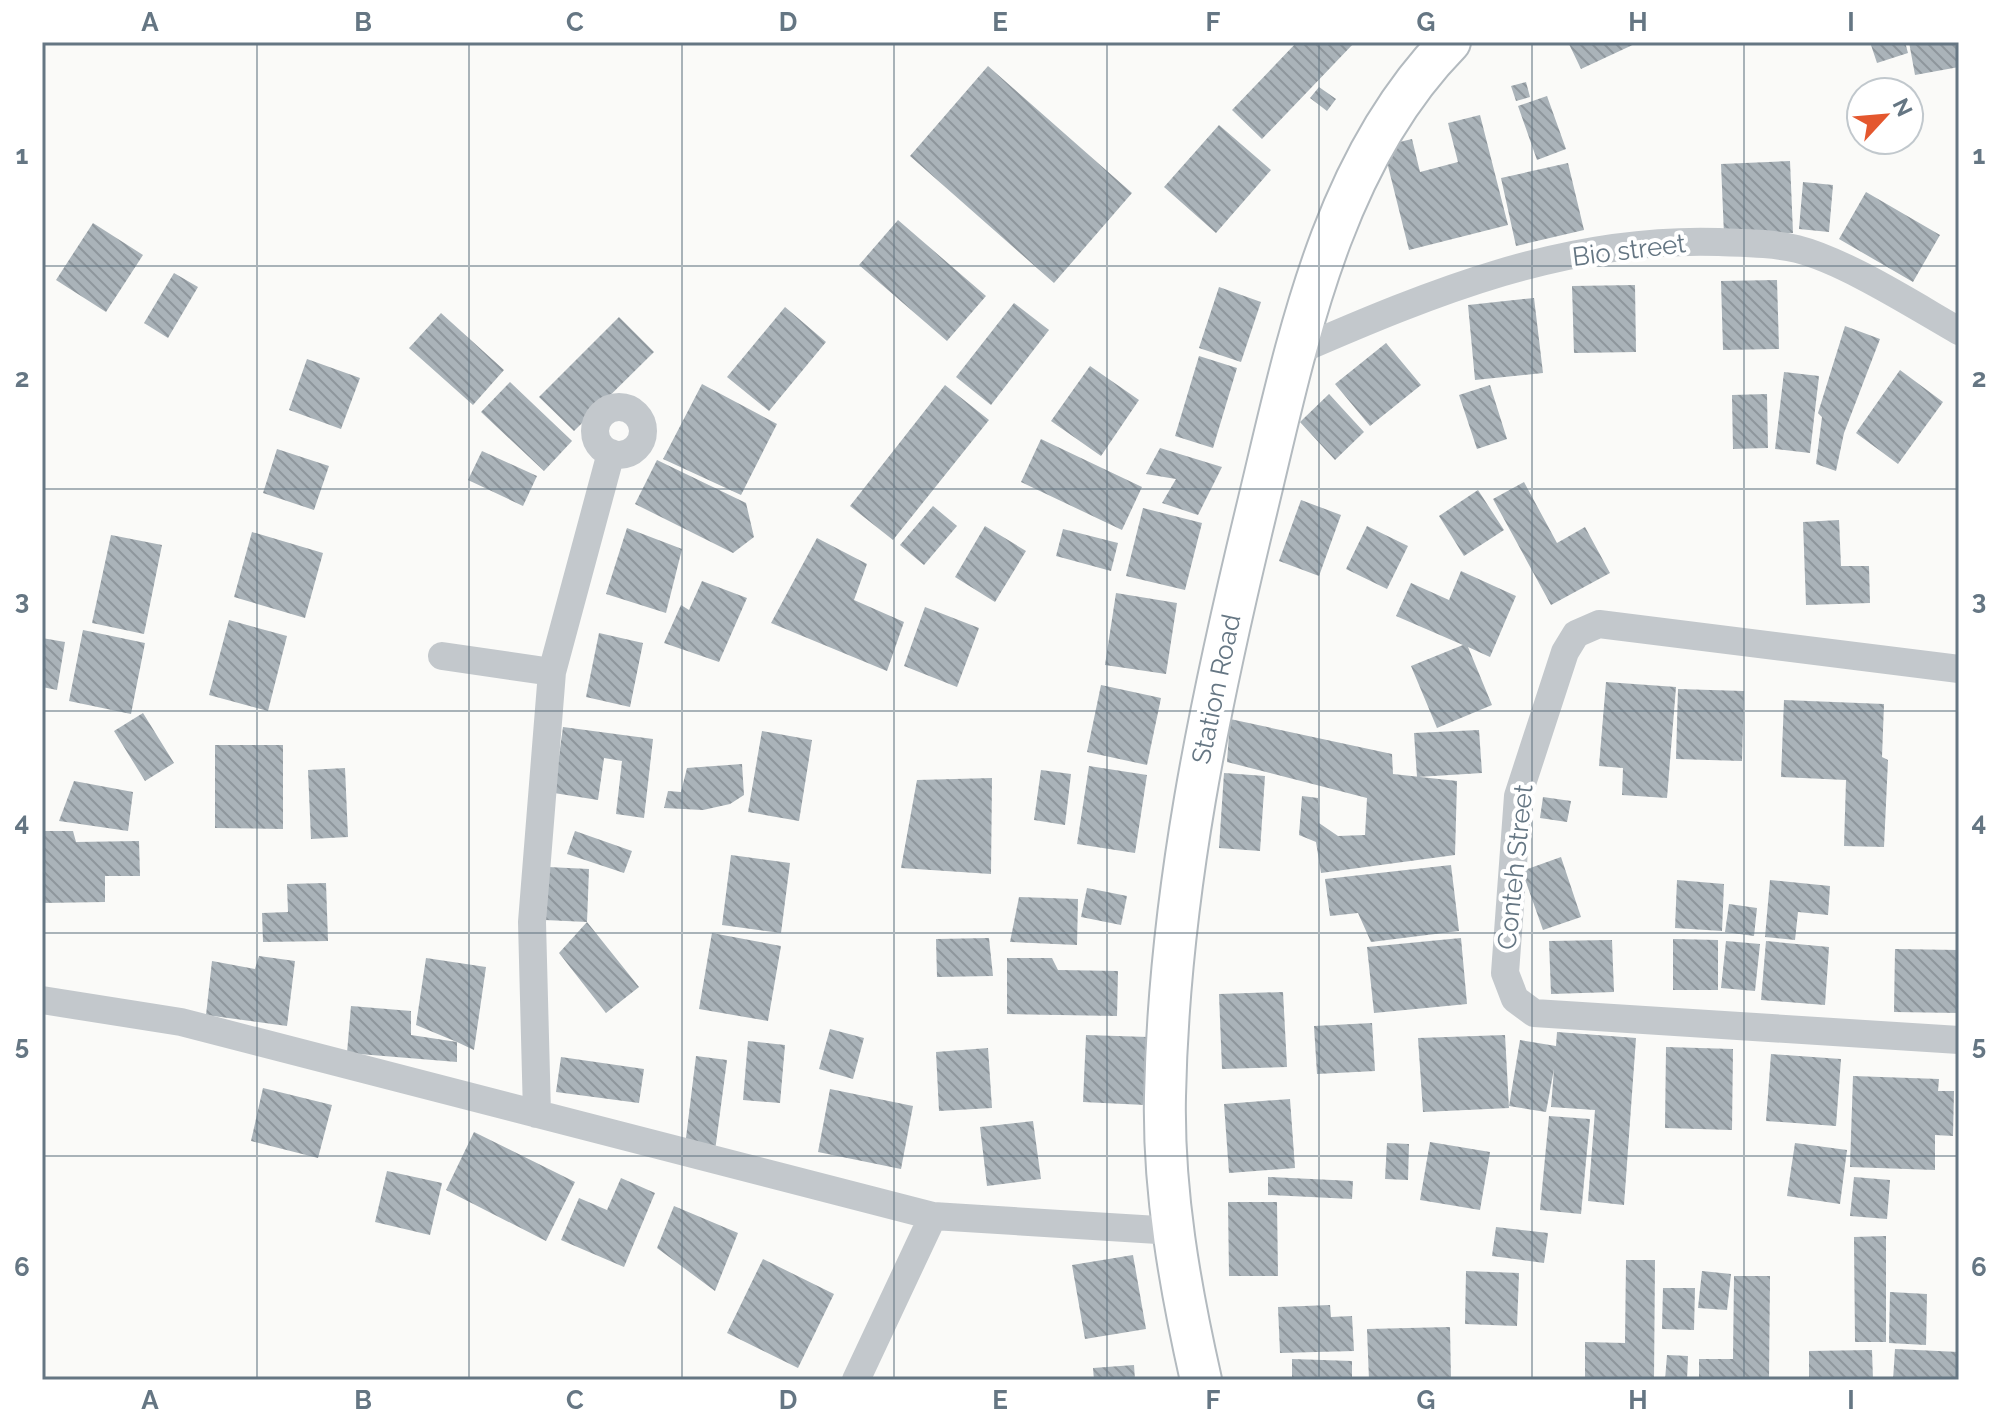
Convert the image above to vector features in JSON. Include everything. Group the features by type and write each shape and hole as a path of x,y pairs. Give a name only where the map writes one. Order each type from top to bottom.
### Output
{"main road":[{"name":"Station Road","path":"1201,1380 1174,1231 1165,1143 1171,970 1201,753 1295,352 1327,253 1372,143 1418,75 1450,42"}],"street":[{"name":"Bio street","path":"1295,352 1426,296 1500,271 1610,247 1688,241 1798,249 1859,276 1959,331"},
{"path":"537,1114 532,922 552,672 611,453"},
{"name":"Conteh Street","path":"1959,669 1599,624 1576,634 1565,652 1518,796 1505,973 1515,999 1534,1013 1959,1040"},
{"path":"442,656 552,672"},
{"path":"42,1000 181,1022 933,1216 1174,1231"},
{"path":"856,1380 933,1216"}],"building":[{"path":"1297,42 1355,42 1262,139 1232,110"},
{"path":"1568,42 1639,42 1581,69"},
{"path":"1870,42 1905,42 1908,53 1877,63"},
{"path":"1909,42 1959,42 1959,67 1915,75"},
{"path":"988,66 1132,193 1054,283 910,156"},
{"path":"1526,82 1530,97 1516,101 1511,86"},
{"path":"1319,87 1336,99 1327,111 1310,98"},
{"path":"1547,96 1566,149 1537,160 1518,106"},
{"path":"1480,115 1508,225 1409,250 1383,146 1412,139 1420,172 1458,162 1448,123"},
{"path":"1219,125 1271,170 1216,233 1164,187"},
{"path":"1790,161 1793,233 1724,235 1721,164"},
{"path":"1568,163 1584,230 1516,246 1501,178"},
{"path":"1803,182 1833,185 1829,232 1799,229"},
{"path":"1866,192 1940,235 1913,282 1839,239"},
{"path":"898,220 986,296 947,341 859,265"},
{"path":"93,223 143,255 106,312 56,280"},
{"path":"174,273 198,287 168,338 144,323"},
{"path":"1777,280 1779,349 1723,350 1721,281"},
{"path":"1635,285 1636,352 1574,353 1572,286"},
{"path":"1219,287 1261,302 1241,362 1199,348"},
{"path":"1534,298 1543,373 1475,380 1468,305"},
{"path":"1014,303 1049,330 991,405 956,377"},
{"path":"785,307 826,342 769,411 727,377"},
{"path":"441,313 504,370 473,405 409,348"},
{"path":"619,317 654,352 574,431 539,397"},
{"path":"1845,326 1880,339 1844,433 1836,471 1816,464 1822,417 1818,413"},
{"path":"1386,343 1421,385 1370,426 1335,384"},
{"path":"1199,356 1237,368 1213,448 1175,436"},
{"path":"307,359 360,378 341,429 289,410"},
{"path":"1090,366 1139,400 1101,456 1051,421"},
{"path":"1900,370 1943,402 1898,464 1856,433"},
{"path":"1784,372 1819,376 1810,453 1775,449"},
{"path":"510,382 572,441 544,471 481,412"},
{"path":"702,384 777,424 741,495 663,459"},
{"path":"945,385 989,420 893,540 850,506"},
{"path":"1490,385 1507,439 1477,449 1459,395"},
{"path":"1329,394 1364,432 1335,460 1300,422"},
{"path":"1767,394 1768,448 1733,449 1732,395"},
{"path":"1041,439 1142,487 1122,530 1021,482"},
{"path":"1160,448 1222,467 1198,515 1162,503 1176,479 1146,474"},
{"path":"277,449 329,466 314,510 263,493"},
{"path":"482,451 537,476 523,506 468,480"},
{"path":"657,460 746,503 754,537 733,553 635,504"},
{"path":"1524,482 1557,543 1585,527 1610,573 1551,605 1493,499"},
{"path":"1478,490 1504,530 1464,556 1439,516"},
{"path":"1301,500 1341,515 1319,576 1279,561"},
{"path":"933,506 957,526 924,565 900,545"},
{"path":"1143,508 1202,523 1185,590 1126,576"},
{"path":"1839,520 1841,566 1869,566 1870,603 1806,605 1803,522"},
{"path":"985,526 1026,551 995,602 955,577"},
{"path":"1367,526 1408,546 1387,589 1346,569"},
{"path":"627,528 682,549 666,613 606,594"},
{"path":"1063,529 1118,543 1111,571 1056,556"},
{"path":"252,532 323,553 305,618 234,597"},
{"path":"111,535 162,545 144,634 92,623"},
{"path":"817,538 867,564 854,600 904,622 887,671 771,623"},
{"path":"1461,571 1516,596 1490,657 1468,647 1492,705 1437,728 1411,666 1463,645 1396,616 1411,583 1449,600"},
{"path":"702,581 747,598 719,662 664,643 681,605 689,610"},
{"path":"1116,593 1177,603 1166,674 1105,665"},
{"path":"925,607 979,628 957,687 904,666"},
{"path":"229,620 287,636 268,711 209,695"},
{"path":"83,630 145,643 131,714 69,701"},
{"path":"599,633 643,643 630,707 586,697"},
{"path":"42,638 65,642 57,690 42,687"},
{"path":"1606,682 1676,687 1667,798 1622,795 1623,768 1599,766"},
{"path":"1101,685 1161,698 1147,765 1087,752"},
{"path":"1678,689 1744,691 1742,761 1676,759"},
{"path":"1784,700 1884,704 1882,757 1888,760 1884,847 1844,846 1846,780 1781,777"},
{"path":"143,713 174,763 145,781 114,731"},
{"path":"1230,719 1392,754 1393,774 1457,781 1455,855 1321,873 1316,842 1299,835 1302,796 1318,798 1319,823 1338,836 1365,835 1367,798 1227,762"},
{"path":"563,727 653,739 644,818 616,814 622,761 604,758 598,800 554,793"},
{"path":"1479,730 1482,773 1417,777 1414,733"},
{"path":"762,731 812,740 799,821 748,812"},
{"path":"215,745 283,745 283,829 215,828"},
{"path":"742,764 744,795 730,804 703,810 664,808 668,791 681,792 687,768"},
{"path":"1089,766 1147,775 1135,853 1077,844"},
{"path":"345,768 348,837 311,839 308,770"},
{"path":"1041,770 1071,774 1065,825 1034,820"},
{"path":"1224,773 1265,776 1260,851 1219,848"},
{"path":"992,778 991,874 901,868 917,780"},
{"path":"74,781 133,792 128,831 59,821"},
{"path":"1543,797 1571,801 1567,822 1540,818"},
{"path":"42,831 73,831 76,842 139,841 140,876 105,876 105,902 42,903"},
{"path":"575,831 632,851 624,873 567,854"},
{"path":"731,855 790,863 781,933 722,925"},
{"path":"1561,857 1581,917 1543,930 1522,871"},
{"path":"1451,865 1459,931 1371,942 1358,913 1330,916 1325,879"},
{"path":"548,867 589,869 587,922 545,920"},
{"path":"1677,880 1724,884 1722,931 1675,928"},
{"path":"1770,880 1830,886 1828,915 1798,912 1795,940 1765,937"},
{"path":"326,883 328,941 263,942 262,913 288,912 287,884"},
{"path":"1087,888 1127,896 1121,925 1081,917"},
{"path":"1019,897 1078,899 1077,945 1010,942"},
{"path":"1729,904 1757,908 1754,936 1725,932"},
{"path":"587,922 639,987 606,1013 559,953"},
{"path":"712,933 781,946 768,1021 699,1009"},
{"path":"989,938 993,976 937,977 936,939"},
{"path":"1461,938 1467,1004 1374,1013 1367,947"},
{"path":"1673,939 1718,940 1718,990 1673,990"},
{"path":"1612,940 1614,992 1551,994 1549,941"},
{"path":"1726,941 1760,944 1755,991 1721,988"},
{"path":"1766,941 1829,947 1825,1005 1761,1000"},
{"path":"1895,949 1959,950 1959,1013 1894,1012"},
{"path":"259,956 295,961 287,1026 206,1015 212,961 255,969"},
{"path":"426,958 486,967 474,1050 416,1025"},
{"path":"1007,958 1052,958 1058,970 1118,971 1117,1016 1007,1014"},
{"path":"1283,992 1287,1067 1222,1069 1219,994"},
{"path":"351,1006 411,1011 411,1035 457,1042 457,1062 347,1053"},
{"path":"1372,1023 1375,1071 1317,1074 1314,1026"},
{"path":"830,1029 864,1038 853,1079 819,1069"},
{"path":"1557,1032 1636,1038 1624,1205 1588,1201 1595,1110 1551,1107 1554,1069 1546,1112 1509,1106 1520,1040 1556,1046"},
{"path":"1086,1035 1148,1037 1145,1105 1083,1102"},
{"path":"1505,1035 1509,1108 1423,1112 1418,1038"},
{"path":"748,1041 785,1045 780,1103 743,1100"},
{"path":"1666,1047 1733,1049 1732,1130 1665,1128"},
{"path":"988,1048 992,1108 939,1111 936,1052"},
{"path":"1771,1054 1841,1059 1836,1126 1766,1121"},
{"path":"696,1056 727,1060 715,1151 685,1146"},
{"path":"561,1057 644,1069 639,1103 556,1092"},
{"path":"1853,1076 1939,1079 1938,1091 1954,1091 1953,1136 1935,1135 1935,1170 1850,1167"},
{"path":"263,1088 332,1105 318,1158 251,1141"},
{"path":"830,1089 913,1106 901,1169 818,1152"},
{"path":"1290,1099 1295,1168 1229,1173 1224,1104"},
{"path":"1549,1116 1590,1119 1581,1214 1540,1210"},
{"path":"1033,1121 1041,1179 987,1186 980,1127"},
{"path":"474,1132 575,1182 546,1241 446,1190"},
{"path":"1430,1142 1490,1152 1480,1210 1420,1200"},
{"path":"1387,1143 1409,1144 1408,1180 1385,1179"},
{"path":"1795,1143 1847,1150 1840,1204 1787,1196"},
{"path":"387,1171 442,1183 430,1235 375,1222"},
{"path":"1268,1177 1353,1181 1352,1199 1268,1195"},
{"path":"1854,1177 1890,1180 1887,1219 1850,1216"},
{"path":"621,1178 655,1193 624,1267 561,1240 579,1198 607,1210"},
{"path":"1228,1202 1277,1202 1278,1276 1229,1276"},
{"path":"674,1206 738,1233 715,1291 657,1248"},
{"path":"1496,1227 1548,1233 1544,1263 1492,1256"},
{"path":"1886,1236 1886,1342 1855,1342 1854,1237"},
{"path":"1133,1255 1146,1329 1085,1339 1072,1265"},
{"path":"763,1259 834,1294 798,1368 727,1333"},
{"path":"1626,1260 1655,1260 1654,1380 1585,1380 1585,1342 1625,1343"},
{"path":"1466,1271 1519,1273 1517,1326 1465,1324"},
{"path":"1702,1271 1731,1274 1727,1310 1698,1308"},
{"path":"1734,1276 1770,1276 1769,1380 1699,1380 1699,1359 1733,1359"},
{"path":"1663,1288 1695,1288 1694,1330 1662,1329"},
{"path":"1890,1292 1927,1294 1926,1345 1889,1343"},
{"path":"1330,1305 1331,1317 1352,1316 1354,1351 1280,1353 1278,1307"},
{"path":"1450,1327 1451,1380 1369,1380 1367,1329"},
{"path":"1895,1349 1959,1352 1959,1380 1893,1380"},
{"path":"1872,1350 1873,1380 1809,1380 1809,1351"},
{"path":"1667,1355 1688,1356 1687,1380 1665,1380"},
{"path":"1292,1359 1352,1361 1352,1380 1292,1380"},
{"path":"1134,1365 1135,1380 1094,1380 1093,1368"}]}
